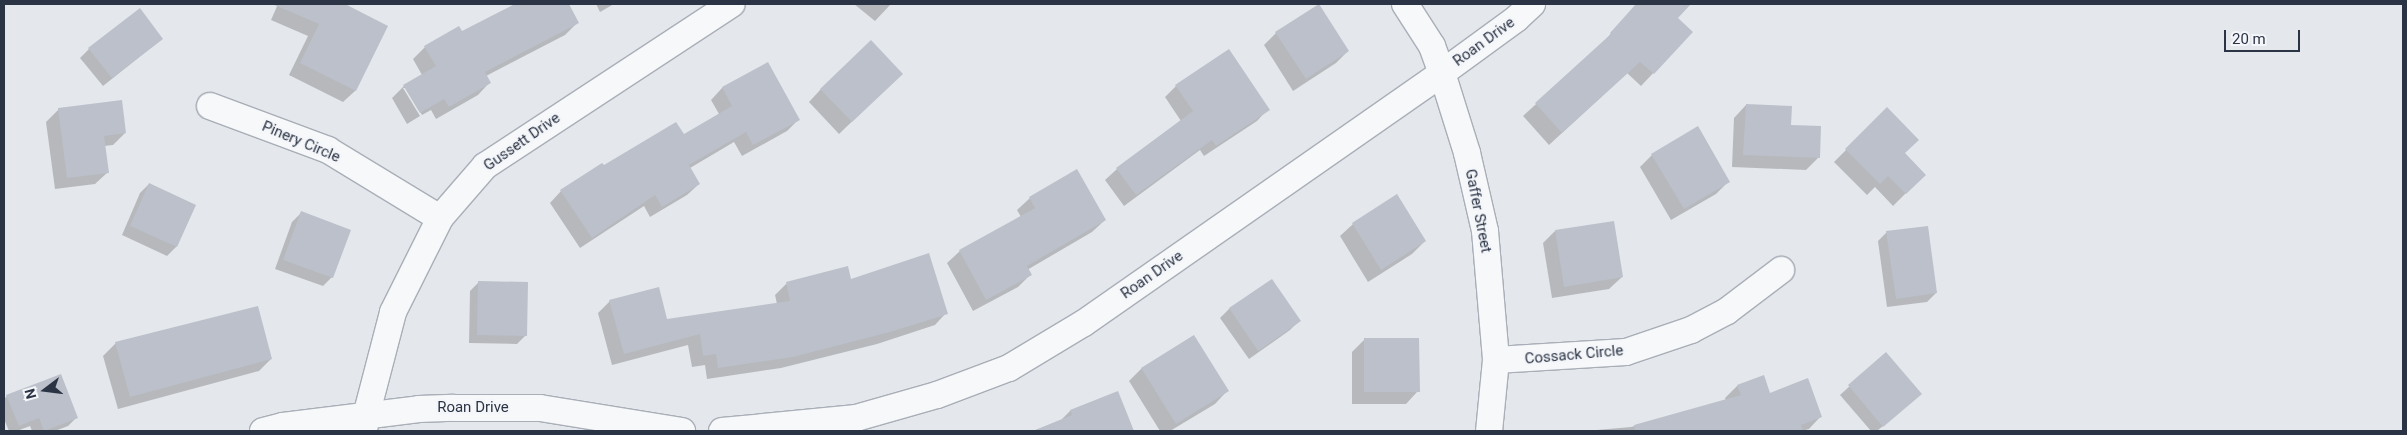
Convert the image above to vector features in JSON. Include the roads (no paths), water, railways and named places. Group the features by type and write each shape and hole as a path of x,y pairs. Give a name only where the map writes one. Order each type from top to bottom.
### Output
{"street":[{"name":"Gussett Drive","path":"365,424 393,312 440,218 485,166 732,4"},
{"name":"Gaffer Street","path":"1405,4 1432,46 1442,73 1467,153 1485,231 1496,360 1489,431"},
{"name":"Roan Drive","path":"722,431 856,418 937,395 1009,368 1084,323 1442,73 1516,19 1532,4"},
{"name":"Pinery Circle","path":"210,106 328,150 440,218"},
{"name":"Cossack Circle","path":"1496,360 1626,352 1691,330 1720,314 1781,270"},
{"name":"Roan Drive","path":"263,431 283,426 365,424 420,408 540,408 682,431"}]}
